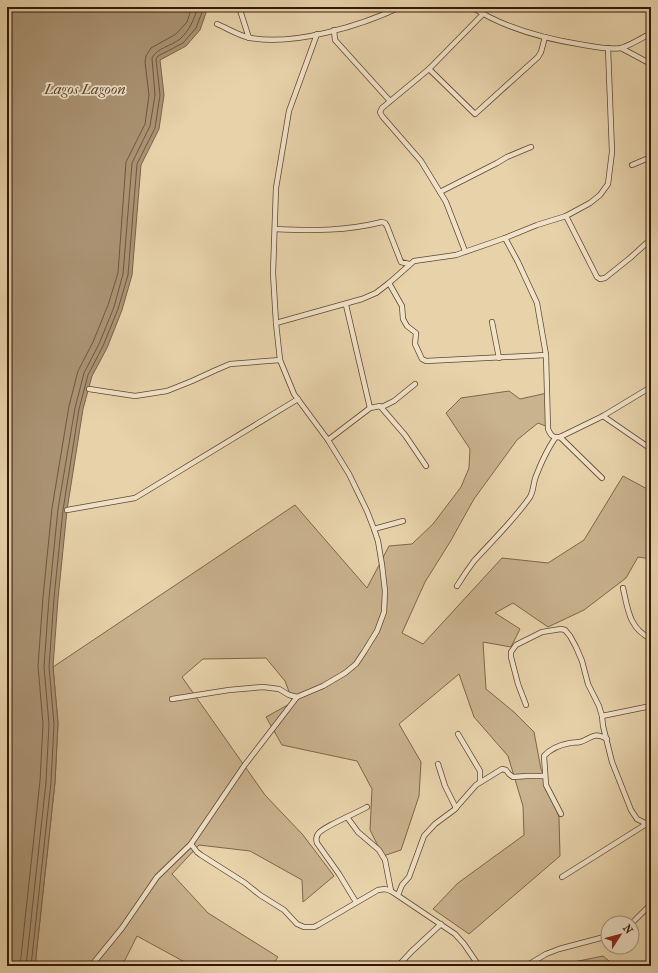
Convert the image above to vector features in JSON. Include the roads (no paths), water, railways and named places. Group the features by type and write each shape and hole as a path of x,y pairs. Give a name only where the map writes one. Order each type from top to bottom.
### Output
{"street":[{"path":"239,7 249,38"},
{"path":"217,24 249,38 274,40 317,34 358,24 400,7"},
{"path":"472,7 501,23 528,33 563,42 608,48 621,48 651,33"},
{"path":"465,251 446,202 421,161 382,116 381,110 429,69 483,14"},
{"path":"334,30 335,40 390,101"},
{"path":"91,966 122,928 157,878 191,844 244,766 297,697 323,686 345,673 356,664 381,621 384,612 385,591 378,541 367,511 349,474 328,440 294,394 280,360 273,273 276,188 289,111 317,34"},
{"path":"429,69 475,114 538,57 541,52 544,37"},
{"path":"276,323 346,305 362,299 376,293 389,284 414,261 456,255 537,225 566,216 590,203 600,195 608,184 612,152 608,48"},
{"path":"621,48 651,64"},
{"path":"440,192 507,157 531,147"},
{"path":"632,164 651,157"},
{"path":"566,216 596,277 600,279 605,278 651,239"},
{"path":"275,229 315,231 351,229 382,222 387,226 401,262 409,264"},
{"path":"504,238 518,262 537,303 546,355 548,429 550,435 555,438 560,437 602,416 651,387"},
{"path":"389,284 402,306 403,319 407,326 416,333 415,344 422,359 426,361 546,355"},
{"path":"346,305 370,408"},
{"path":"492,322 499,358"},
{"path":"89,389 135,396 167,391 230,364 280,360"},
{"path":"328,440 370,408 382,407 394,401 415,384"},
{"path":"67,510 135,498 298,399"},
{"path":"382,407 405,435 426,466"},
{"path":"602,416 651,449"},
{"path":"560,437 602,478"},
{"path":"457,586 473,563 509,524 534,490 535,479 540,466 555,438"},
{"path":"374,529 404,521"},
{"path":"623,588 633,624 642,635 651,639"},
{"path":"526,705 518,684 511,652 516,645 542,632 561,629 568,633 582,661 588,684 602,716 602,722 614,768 631,810 637,819 649,822"},
{"path":"172,699 229,690 263,687 279,689 289,695 297,697"},
{"path":"602,716 651,706"},
{"path":"458,734 480,771 480,782"},
{"path":"560,814 547,789 544,776 544,756 554,747 579,742 598,736 607,739"},
{"path":"438,764 444,786 456,808"},
{"path":"398,895 402,886 409,877 424,836 434,824 456,808 470,790 480,782 502,770 506,770 513,777 544,776"},
{"path":"356,902 339,874 317,843 316,839 322,830 367,807"},
{"path":"347,818 358,832 375,846 382,855 387,864 391,891"},
{"path":"562,877 649,822"},
{"path":"191,844 201,855 284,910 297,924 304,927 314,927 378,890 385,889 391,891 455,934 479,966"},
{"path":"640,916 651,904"},
{"path":"398,966 441,924"},
{"path":"526,966 546,954 559,949 600,938"}],"water":[{"name":"Lagos Lagoon","path":"7,7 208,7 200,30 186,46 160,60 164,95 159,129 141,165 132,275 122,310 107,348 92,376 83,409 67,510 58,599 53,667 58,723 55,782 35,966 7,966"}]}
